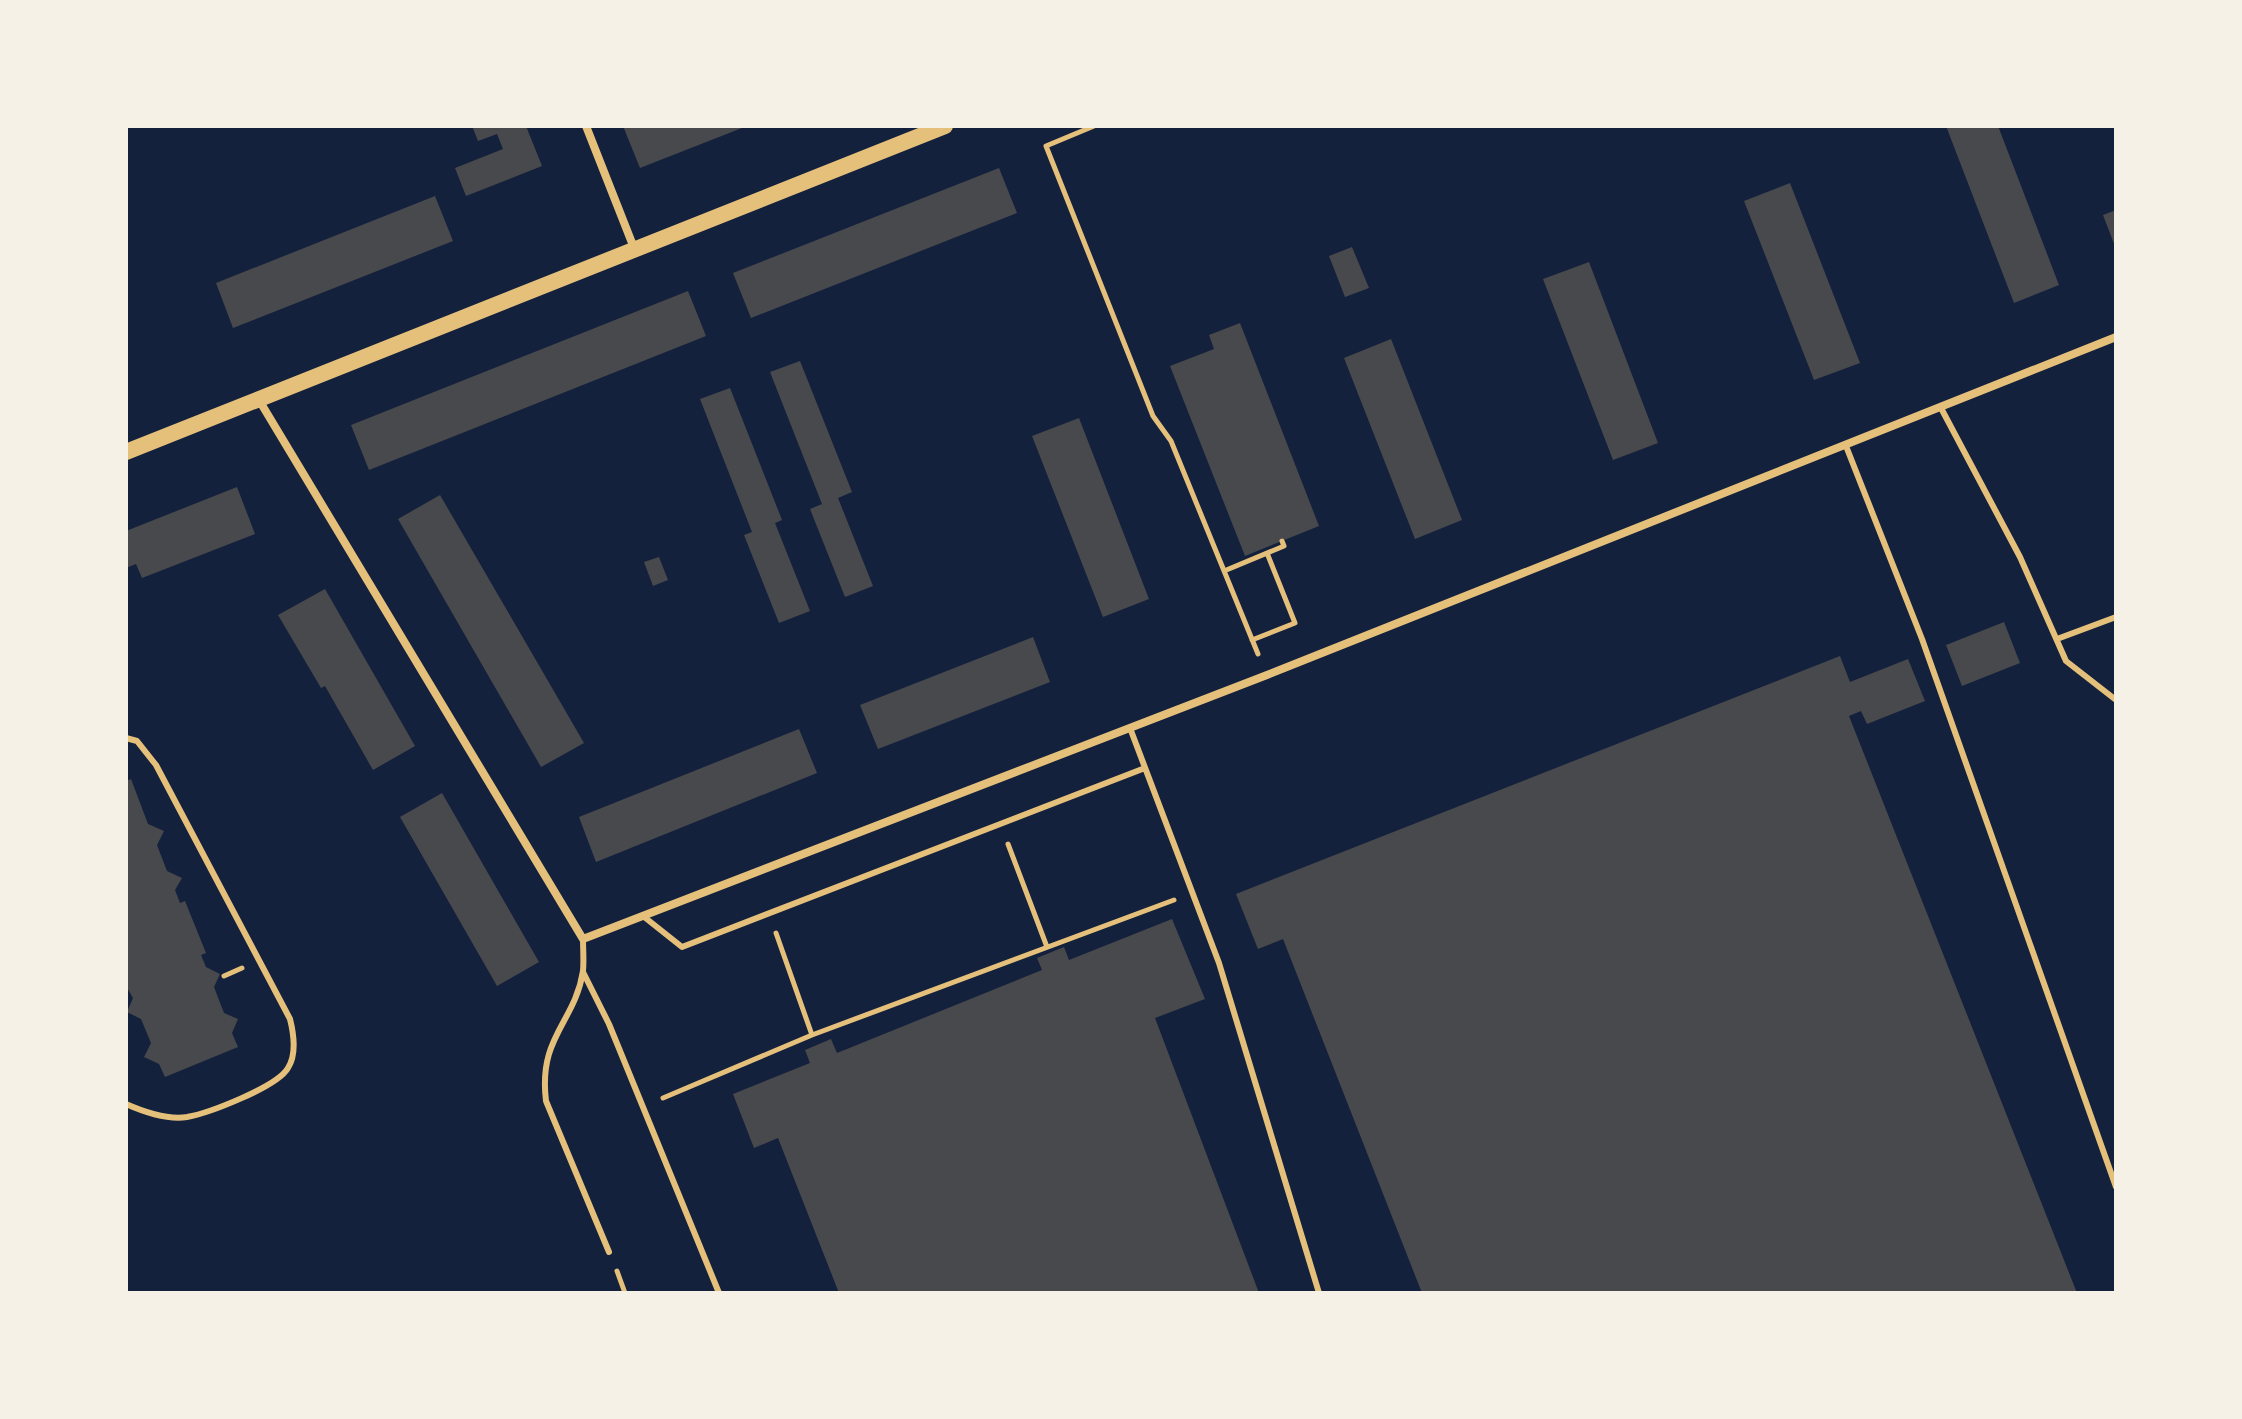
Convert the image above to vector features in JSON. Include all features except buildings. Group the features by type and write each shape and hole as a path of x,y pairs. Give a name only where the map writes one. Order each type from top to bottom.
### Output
{"main road":[{"path":"126,452 945,126"}],"street":[{"path":"586,126 634,248"},
{"path":"258,399 583,939 1267,675 2116,337"}],"lane":[{"path":"1941,408 2020,557 2066,661 2116,700"},
{"path":"1846,446 1922,639 2116,1187"},
{"path":"2057,639 2116,617"},
{"path":"1130,728 1219,963 1319,1293"},
{"path":"126,738 137,741 156,765 242,922 290,1019 294,1035 290,1066 279,1079 236,1099 188,1117 159,1115 126,1104"},
{"path":"643,916 682,947 1145,768"},
{"path":"583,939 583,972 544,1062 544,1082 546,1101 609,1252"},
{"path":"583,972 609,1024 719,1293"}],"path":[{"path":"1094,126 1046,146 1153,416 1171,441 1267,675"},
{"path":"1224,571 1284,546 1282,541"},
{"path":"1252,640 1295,623 1267,553"},
{"path":"1001,824 1047,947"},
{"path":"643,1107 812,1035 1193,893"},
{"path":"770,913 812,1035"}]}
